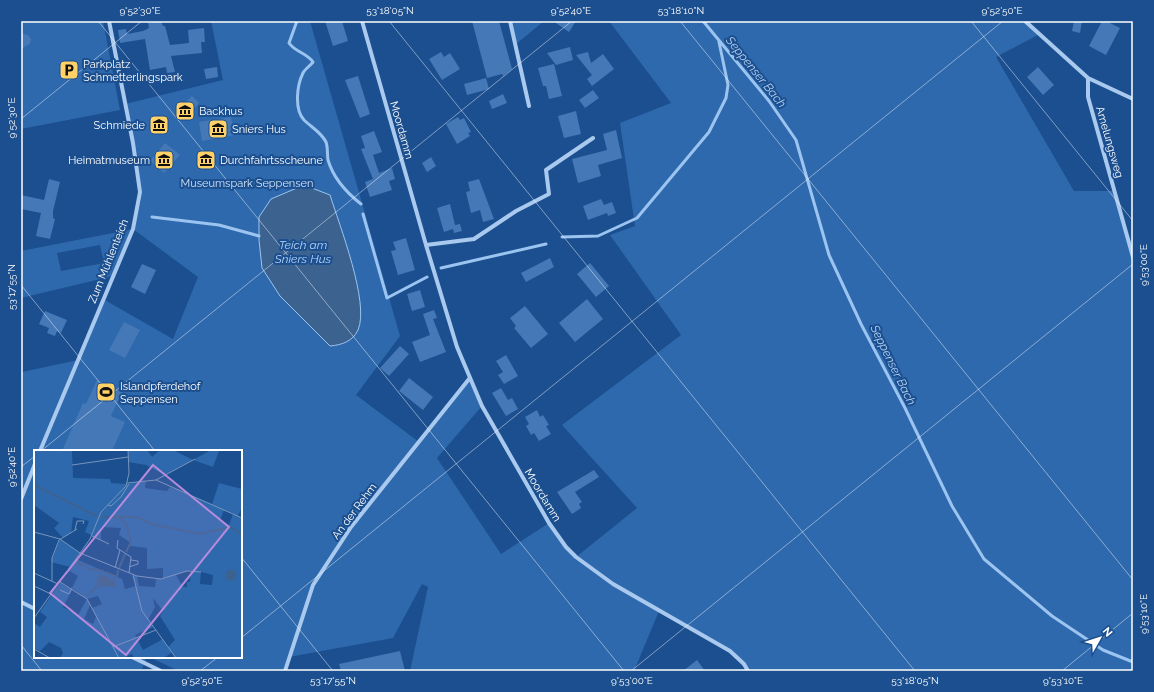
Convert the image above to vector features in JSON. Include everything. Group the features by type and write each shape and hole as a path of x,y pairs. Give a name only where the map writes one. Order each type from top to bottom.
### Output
{"street":[{"name":"Zum Mühlenteich","path":"40,450 133,229 140,192 109,21"},
{"name":"Moordamm","path":"362,21 426,245 457,347 469,379 482,406 549,523 576,558 613,584 730,651 744,664 748,671"},
{"path":"510,21 529,106"},
{"path":"1025,21 1088,78 1133,99"},
{"name":"Amelungsweg","path":"1088,78 1088,97 1133,257"},
{"path":"426,245 474,239 516,211 549,194 546,170 593,138"},
{"name":"An der Rehm","path":"285,671 313,585 351,528 469,379"},
{"path":"21,499 34,466"},
{"path":"21,602 34,608"},
{"path":"134,658 161,671"}],"green space":[{"path":"21,21 103,21 120,110 21,129"},
{"name":"Museumspark Seppensen","path":"211,21 310,21 400,336 356,395 419,442 469,379 482,406 437,458 501,554 549,523 576,557 637,508 562,425 681,335 610,235 635,226 620,123 671,103 609,21 1025,21 1040,34 996,57 1074,191 1115,191 1133,257 1133,671 747,671 730,651 659,611 634,671 410,671 428,587 422,584 393,638 289,657 285,671 179,671 151,658 242,658 242,450 34,450 34,658 147,658 141,671 21,671 21,371 78,360 103,299 173,339 198,277 133,229 140,192 125,104 223,80"},
{"path":"510,21 544,21 515,45"},
{"path":"133,229 113,276 21,298 21,251","holes":["100,245 104,263 61,271 57,253"]}],"water":[{"name":"Teich am Sniers Hus","path":"304,185 330,195 346,243 357,283 361,318 358,330 350,340 339,345 330,346 280,296 262,268 259,240 259,217 271,199"}],"building":[{"path":"161,21 163,26 165,26 170,45 189,43 188,30 204,28 205,42 201,42 202,53 171,56 175,72 167,73 166,67 150,70 145,39 120,43 118,30 126,29 127,34 143,31 149,28 148,23"},
{"path":"325,21 342,21 348,41 333,46"},
{"path":"472,21 499,21 512,69 503,76 502,74 487,78"},
{"path":"553,21 576,21 569,32"},
{"path":"1074,21 1082,21 1080,33 1072,31"},
{"path":"1102,21 1106,21 1120,28 1106,55 1089,46"},
{"path":"21,33 28,35 31,39 30,44 21,49"},
{"path":"570,47 573,60 556,65 547,53"},
{"path":"441,52 444,57 450,53 460,69 442,80 429,59"},
{"path":"588,52 591,63 603,54 614,69 592,86 587,79 592,75 576,55"},
{"path":"554,64 562,96 549,99 546,86 543,86 538,68"},
{"path":"217,67 218,77 206,79 204,69"},
{"path":"1038,67 1054,85 1043,95 1027,77"},
{"path":"358,76 370,114 360,118 345,80"},
{"path":"486,78 489,89 467,95 464,84"},
{"path":"593,90 599,98 585,108 579,100"},
{"path":"503,94 507,103 492,109 489,101"},
{"path":"192,96 199,103 188,116 179,109"},
{"path":"576,111 581,134 564,138 558,116"},
{"name":"Sniers Hus","path":"231,117 234,135 202,141 199,122"},
{"path":"458,117 460,120 464,118 471,132 468,133 470,136 457,144 446,124"},
{"name":"Schmiede","path":"163,118 166,128 153,132 150,121"},
{"path":"616,130 622,158 598,165 601,176 578,183 572,159 607,150 603,134"},
{"path":"374,131 382,152 373,155 379,173 392,168 395,179 389,181 392,190 370,197 365,182 373,179 361,149 365,148 361,136"},
{"name":"Heimatmuseum","path":"165,143 180,155 164,173 150,161"},
{"name":"Durchfahrtsscheune","path":"204,152 214,162 207,169 197,160"},
{"path":"431,157 436,166 427,172 422,163"},
{"path":"49,179 60,182 53,211 53,218 55,219 50,239 36,236 41,213 21,209 21,195 44,200"},
{"path":"479,179 494,219 483,222 480,210 471,213 466,192 470,191 468,182"},
{"path":"601,199 604,205 612,202 616,213 608,216 607,213 588,220 583,206"},
{"path":"450,204 455,225 460,224 462,231 454,233 453,229 444,232 437,208"},
{"path":"406,238 415,270 398,275 391,251 396,250 393,242"},
{"path":"550,258 554,267 526,282 521,273"},
{"path":"590,263 609,286 596,297 577,274"},
{"path":"142,264 156,270 145,294 131,287"},
{"path":"420,290 425,307 412,311 407,294"},
{"path":"587,299 603,319 575,342 559,323"},
{"path":"525,306 548,334 531,348 514,328 516,326 510,318"},
{"path":"434,310 437,318 433,319 446,352 420,362 412,342 430,335 423,314"},
{"path":"45,311 67,320 61,333 57,331 55,336 47,333 49,328 39,324"},
{"path":"124,322 140,330 125,358 109,350"},
{"path":"400,346 409,354 389,376 380,368"},
{"path":"506,355 518,376 504,384 498,375 503,372 496,361"},
{"path":"409,378 433,397 423,410 399,391"},
{"path":"97,380 122,392 111,416 125,422 112,450 62,450 83,403 86,404"},
{"path":"501,388 508,400 512,398 518,409 506,416 492,393"},
{"path":"537,410 540,417 543,415 549,425 546,426 551,434 539,441 534,433 531,435 526,426 529,424 525,417"},
{"path":"594,470 599,477 575,492 582,502 579,504 581,508 572,514 557,492"},
{"path":"400,651 405,671 341,671 339,664"},
{"path":"697,660 705,671 683,671"}],"waterway":[{"path":"297,21 289,43 294,48 308,56 313,62 304,72 299,84 299,110 304,120 324,138 327,146 328,160 333,172 346,190 361,204"},
{"name":"Seppenser Bach","path":"703,21 769,101 796,140 829,255 861,324 905,408 952,506 984,559 1052,616 1103,650 1133,662"},
{"path":"562,237 598,236 637,218 709,132 726,98 728,85 719,42"},
{"path":"363,214 387,298 427,277"},
{"path":"152,217 219,225 259,236"},
{"path":"441,268 546,244"}],"place":[{"name":"Parkplatz Schmetterlingspark","path":"69,70"},
{"name":"Backhus","path":"185,111"},
{"name":"Schmiede","path":"159,125"},
{"name":"Sniers Hus","path":"218,129"},
{"name":"Heimatmuseum","path":"164,160"},
{"name":"Durchfahrtsscheune","path":"206,160"},
{"name":"Islandpferdehof Seppensen","path":"106,392"}]}
